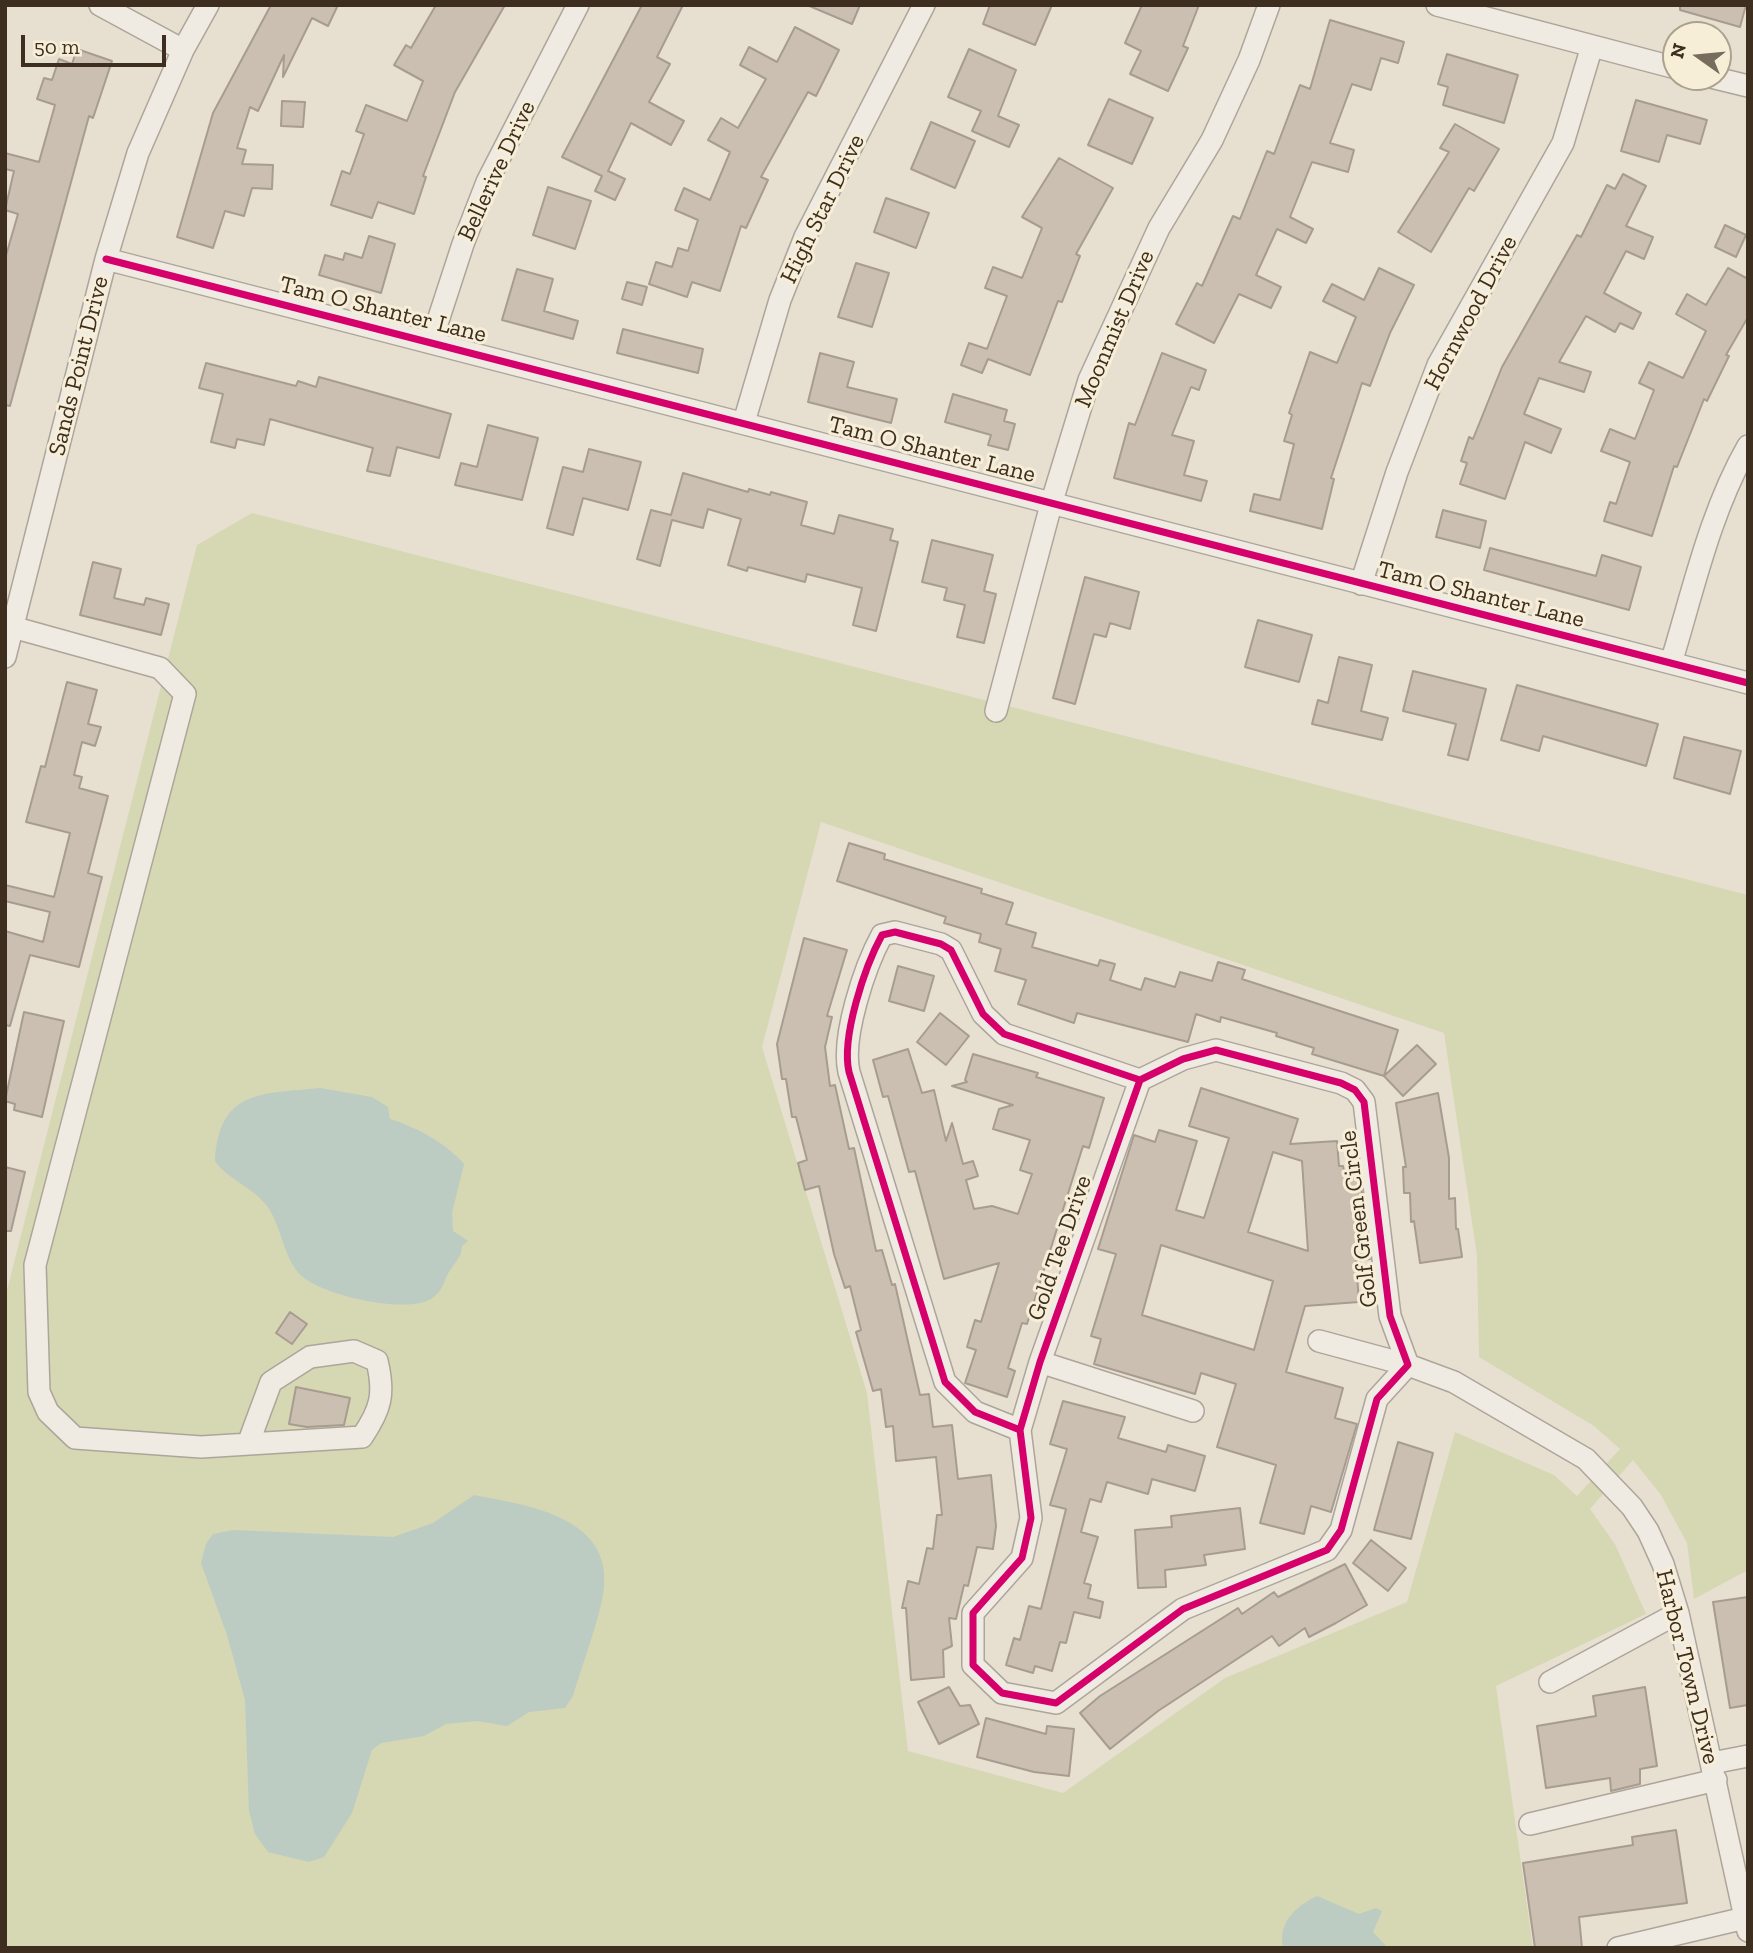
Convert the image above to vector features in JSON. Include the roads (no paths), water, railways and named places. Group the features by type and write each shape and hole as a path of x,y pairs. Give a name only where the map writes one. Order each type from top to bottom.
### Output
{"street":[{"path":"100,5 183,50"},
{"name":"Sands Point Drive","path":"5,657 9,626 106,259 138,153 183,50 208,5"},
{"name":"Bellerive Drive","path":"431,342 463,244 487,182 578,5"},
{"name":"High Star Drive","path":"744,422 780,300 805,237 924,5"},
{"name":"Moonmist Drive","path":"996,711 1052,501 1089,380 1114,320 1159,228 1212,140 1249,60 1269,5"},
{"path":"1437,5 1662,64"},
{"name":"Hornwood Drive","path":"1361,584 1396,472 1438,365 1563,143 1592,47"},
{"name":"Tam O Shanter Lane","path":"106,259 1748,682"},
{"path":"1671,663 1715,519 1733,471 1748,446"},
{"path":"9,626 160,668 185,694 35,1265 39,1392 48,1412 75,1438 201,1447 362,1437 374,1419 383,1391 377,1361 354,1351 310,1357 271,1382 248,1444"},
{"path":"1140,1080 1003,1034 983,1014 951,950 941,944 895,932 882,935 871,955 846,1057 945,1382 958,1398 975,1412 1020,1430 1031,1518 1022,1558 973,1613 973,1665 1002,1693 1056,1703 1183,1609 1327,1550 1342,1530 1377,1399 1383,1389 1408,1365"},
{"name":"Golf Green Circle","path":"1140,1080 1183,1059 1216,1050 1341,1083 1355,1090 1364,1102 1390,1316 1408,1365"},
{"name":"Gold Tee Drive","path":"1020,1430 1040,1362 1140,1080"},
{"name":"Harbor Town Drive","path":"1319,1341 1408,1365 1454,1382 1586,1458 1632,1507 1648,1531 1663,1564 1678,1613 1746,1924"},
{"path":"1040,1362 1193,1410"},
{"path":"1549,1682 1678,1613"},
{"path":"1530,1824 1714,1772 1748,1756"},
{"path":"1618,1948 1746,1924"}]}
